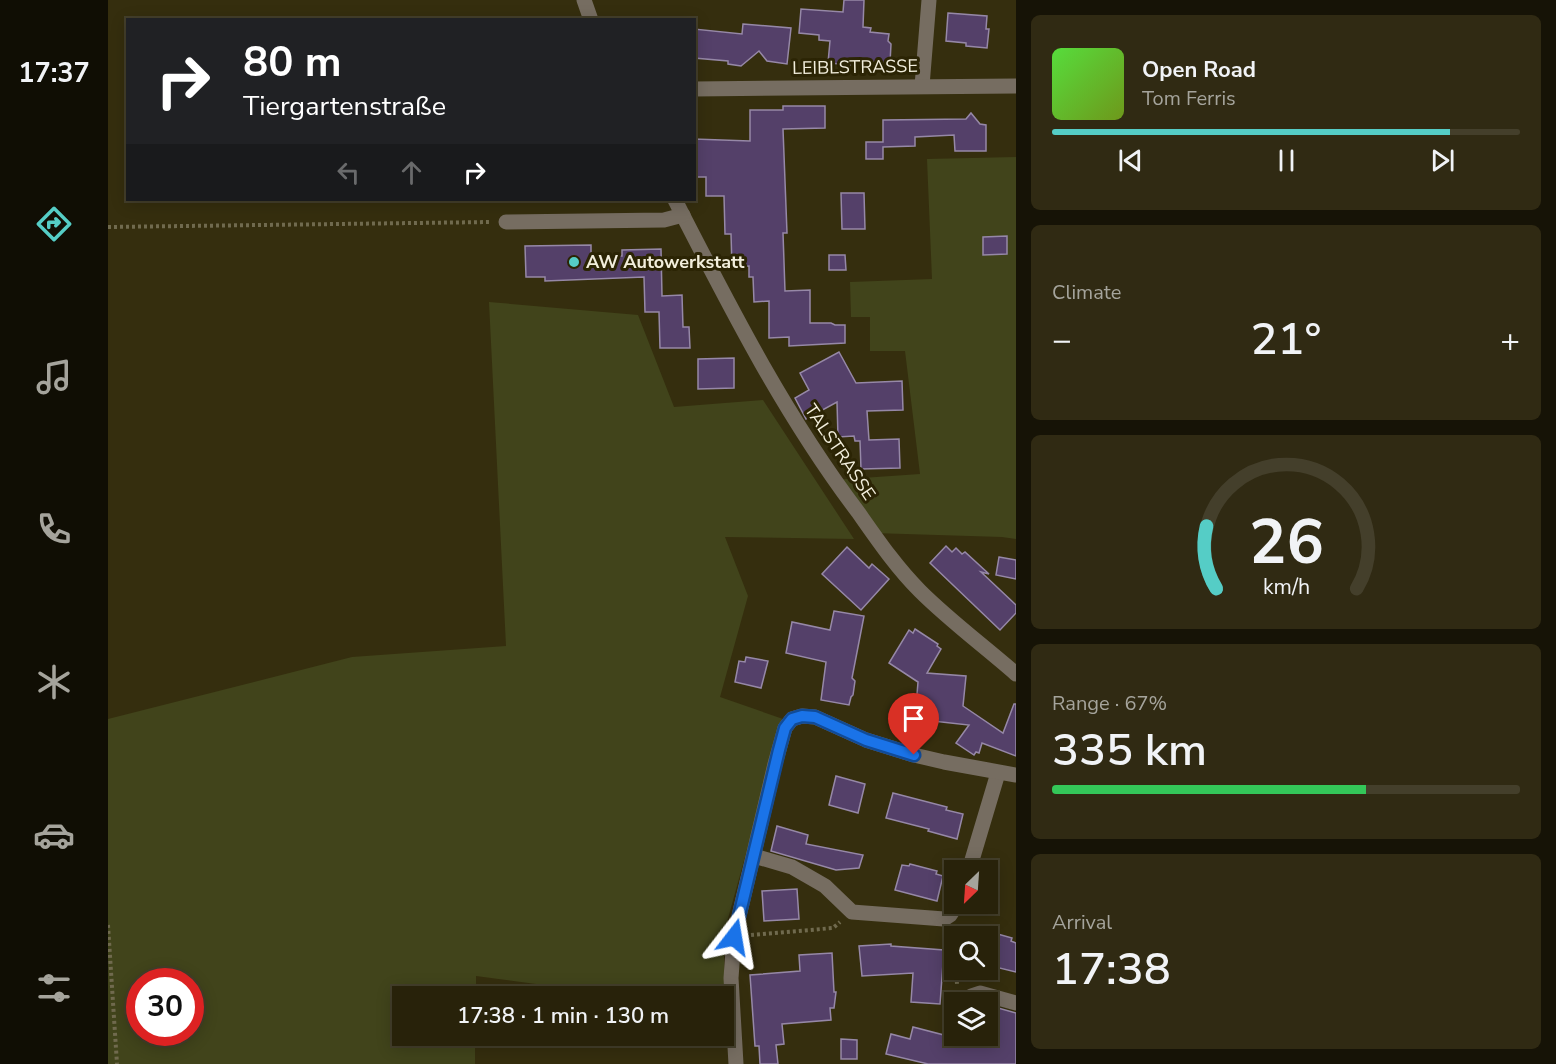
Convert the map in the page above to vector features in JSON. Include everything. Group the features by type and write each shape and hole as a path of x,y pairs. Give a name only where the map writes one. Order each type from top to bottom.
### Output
{"street":[{"path":"584,0 590,18"},
{"path":"922,86 929,0"},
{"name":"LEIBLSTRASSE","path":"696,89 1016,86"},
{"name":"TALSTRASSE","path":"675,201 756,356 796,424 833,480 897,565 921,592 1016,674"},
{"path":"506,222 664,220 682,215"},
{"path":"735,1064 731,978 734,937 785,728 792,719 802,716 815,717 866,740 914,755 1016,776"},
{"path":"972,860 998,772"},
{"path":"754,856 792,867 825,886 852,912 944,919 949,914"},
{"path":"998,998 1016,1003"}],"path":[{"path":"108,227 506,222"},
{"path":"734,937 833,928 852,912"},
{"path":"108,925 117,1064"}],"green space":[{"path":"1016,157 1016,539 873,533 833,480 920,474 905,351 870,351 870,317 851,317 850,282 932,279 927,159"},
{"path":"489,302 638,315 674,407 763,400 854,539 725,537 748,596 720,697 783,719 724,933 724,986 551,986 476,976 476,986 392,986 392,1046 475,1046 475,1064 108,1064 108,719 352,657 506,646"}],"building":[{"path":"844,0 864,0 863,27 871,28 870,32 889,34 890,63 855,60 854,65 828,63 830,41 819,40 819,35 799,33 801,9 843,12"},
{"path":"948,13 987,16 986,29 989,29 987,48 946,41"},
{"path":"743,24 791,28 787,64 767,61 759,51 741,66 728,64 728,61 696,58 696,29 742,34"},
{"path":"783,106 825,106 825,128 783,129 787,233 783,233 785,291 810,290 810,323 845,325 845,343 789,346 789,337 769,338 769,301 754,302 753,277 749,277 749,266 732,267 731,234 725,234 724,196 706,196 706,177 696,177 696,139 750,141 750,110 783,110"},
{"path":"971,113 980,124 986,125 986,151 955,151 954,135 915,137 915,146 883,147 883,159 866,159 866,142 883,142 883,120 966,119"},
{"path":"841,193 864,193 865,229 842,229"},
{"path":"1007,236 1007,254 983,255 983,237"},
{"path":"591,245 591,256 622,256 622,250 661,249 662,296 682,295 683,327 689,327 690,348 660,348 659,312 645,312 644,277 545,281 545,277 526,277 525,246"},
{"path":"829,255 845,255 846,270 829,270"},
{"path":"839,352 856,383 902,381 903,410 867,411 869,440 899,439 900,468 861,469 860,441 855,441 854,436 838,437 837,402 806,419 795,398 809,390 800,373"},
{"path":"734,358 734,388 698,389 698,359"},
{"path":"946,546 952,552 956,548 962,554 965,552 989,574 981,572 1016,605 1016,613 1000,630 930,563"},
{"path":"847,547 869,568 872,564 889,579 861,610 822,574"},
{"path":"999,557 1016,560 1016,579 996,575"},
{"path":"834,611 864,616 852,678 855,681 853,695 849,705 821,700 826,662 786,653 792,622 830,630"},
{"path":"915,629 938,644 937,646 941,649 927,673 966,676 963,706 1003,733 1014,704 1016,704 1016,756 982,743 979,753 976,752 974,755 956,743 969,725 915,719 918,682 889,663 909,630 913,633"},
{"path":"746,657 768,661 761,688 735,682 739,661 745,662"},
{"path":"836,776 865,784 858,813 829,805"},
{"path":"893,793 947,807 946,810 963,814 957,839 886,818"},
{"path":"777,826 808,835 806,844 863,855 859,868 836,870 771,851"},
{"path":"910,864 937,871 936,874 943,876 937,901 895,890 902,865 909,866"},
{"path":"797,889 799,919 764,921 762,891"},
{"path":"998,934 1012,938 1011,941 1016,943 1016,972 998,968"},
{"path":"891,944 891,946 944,950 940,1004 911,1002 913,973 862,976 859,946"},
{"path":"832,953 834,992 836,992 834,1008 830,1008 831,1020 782,1024 784,1044 776,1045 778,1064 760,1064 759,1046 755,1046 750,975 800,971 799,955"},
{"path":"998,1008 1016,1013 1016,1064 928,1064 886,1054 891,1034 910,1039 913,1027 944,1035 944,1046 998,1046"},
{"path":"841,1039 857,1040 857,1059 841,1059"}],"place":[{"name":"AW Autowerkstatt","path":"574,262"}],"route":[{"path":"734,937 779,750 785,728 792,719 802,716 815,717 866,740 914,755"}]}
